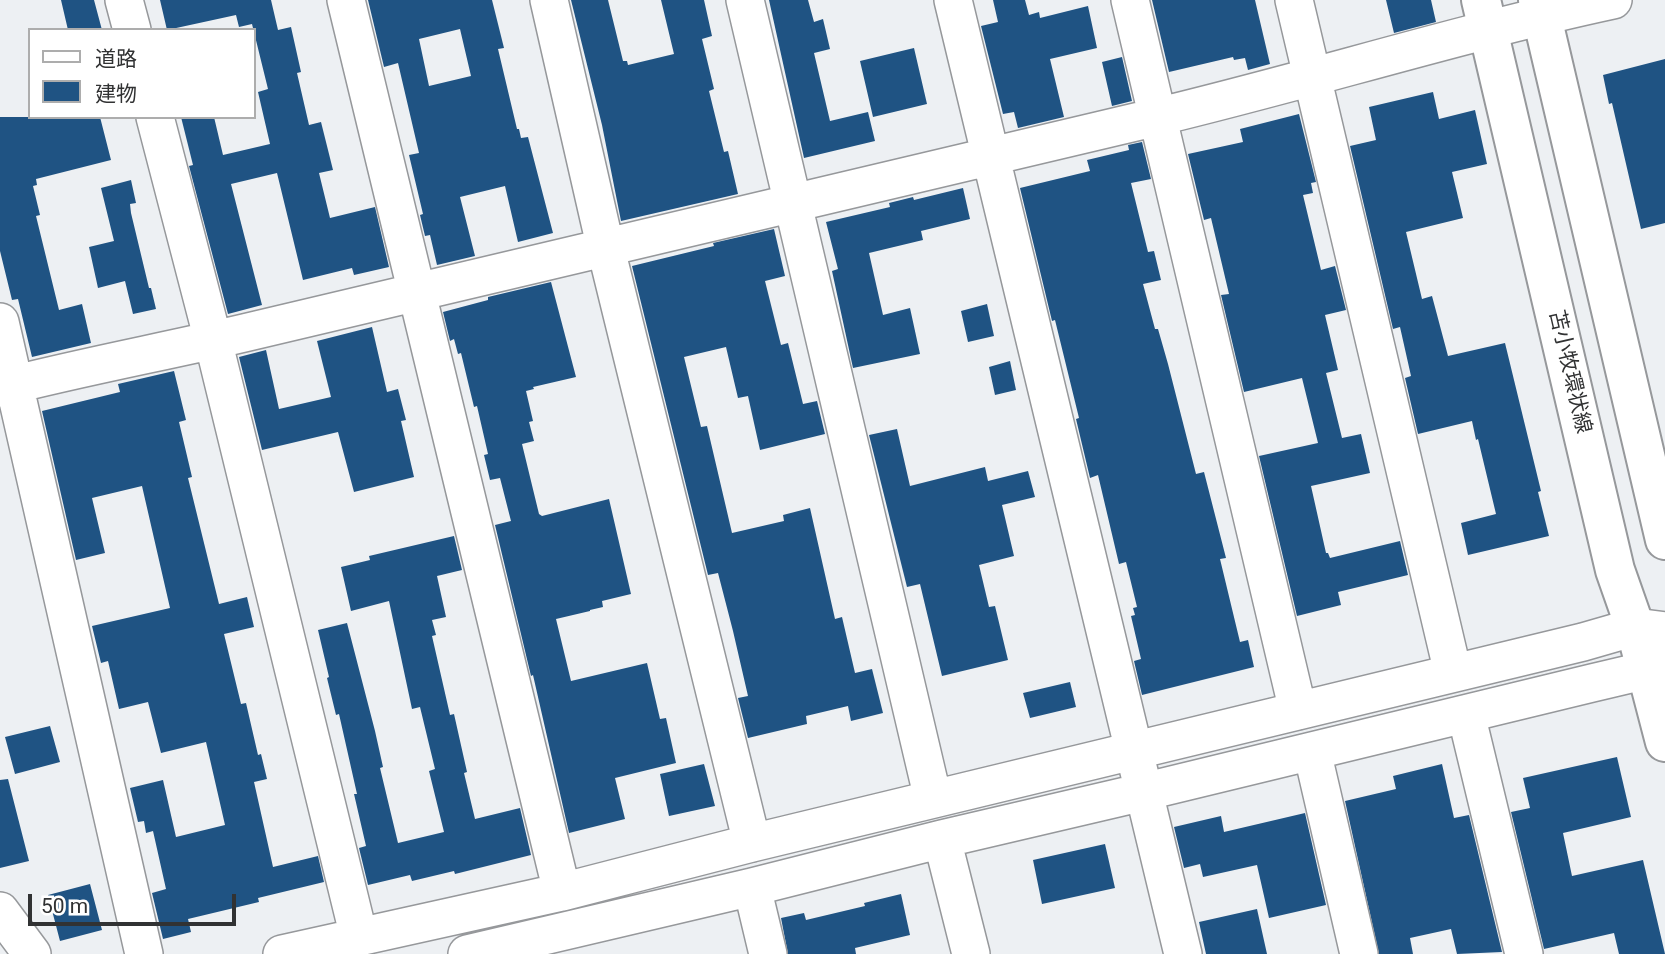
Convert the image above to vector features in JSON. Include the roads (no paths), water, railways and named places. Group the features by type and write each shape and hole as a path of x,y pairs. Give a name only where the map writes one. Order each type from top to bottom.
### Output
{"main road":[{"path":"1540,8 1665,540"},
{"name":"苫小牧環状線","path":"1485,14 1615,570 1650,629 1665,742"}],"street":[{"path":"124,0 131,28"},
{"path":"346,0 562,892"},
{"path":"549,0 605,245 752,843"},
{"path":"745,0 933,799"},
{"path":"953,0 1183,954"},
{"path":"1130,0 1298,711"},
{"path":"1294,0 1453,673"},
{"path":"8,386 213,340 1313,78 1485,14 1613,0"},
{"path":"156,119 213,340 359,937"},
{"path":"0,322 8,386 144,954"},
{"path":"282,954 562,892 752,843 1453,673 1650,629"},
{"path":"467,954 525,947 942,839 1466,714 1656,662"},
{"path":"1466,714 1524,954"},
{"path":"1312,751 1359,954"},
{"path":"942,839 971,954"},
{"path":"751,887 768,954"},
{"path":"0,911 32,954"}]}
